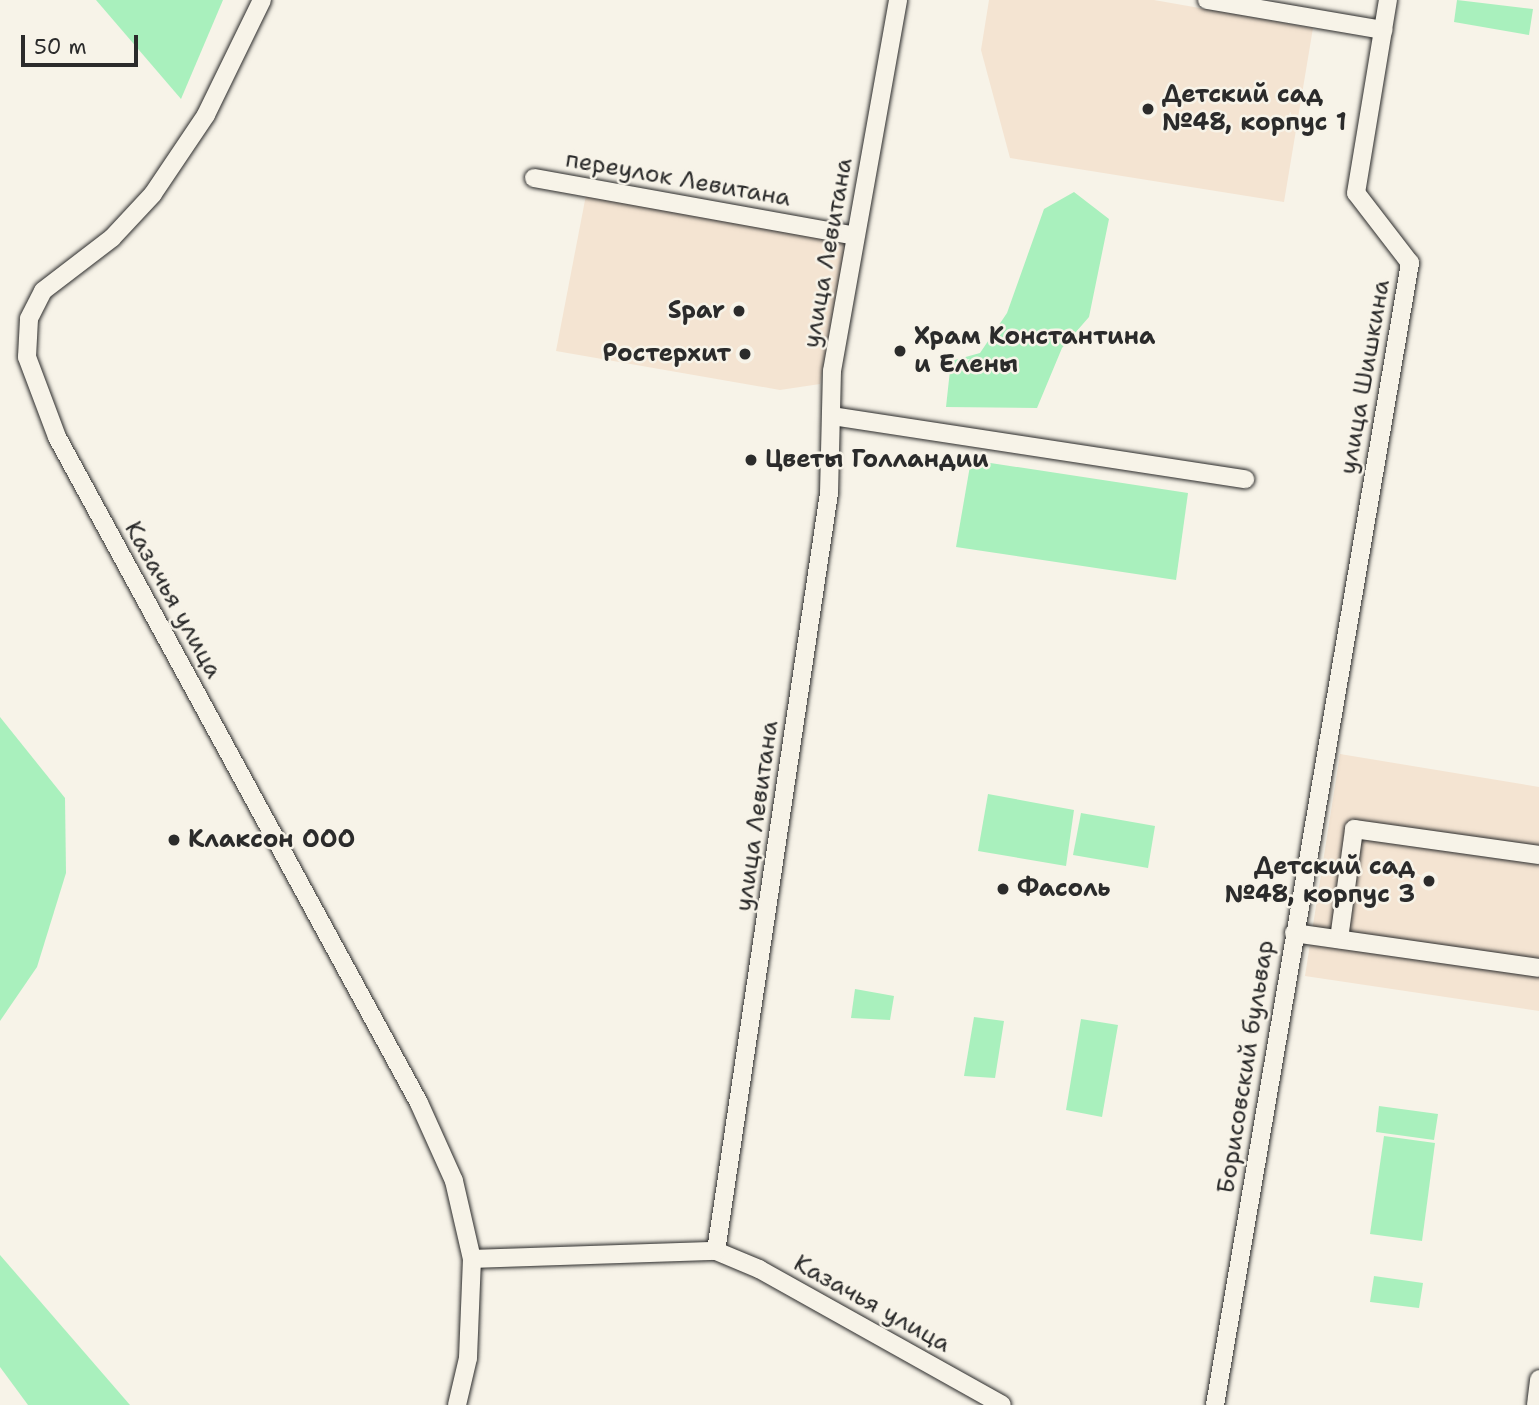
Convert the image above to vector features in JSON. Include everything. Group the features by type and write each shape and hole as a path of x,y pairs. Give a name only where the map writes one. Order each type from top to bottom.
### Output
{"street":[{"name":"Казачья улица","path":"262,0 206,115 146,203 43,291 29,319 26,357 57,437 419,1102 454,1181 472,1259"},
{"name":"улица Левитана","path":"716,1251 829,493 832,371 898,0"},
{"path":"1207,0 1383,30"},
{"name":"улица Шишкина","path":"1326,738 1410,263 1356,193 1388,0"},
{"name":"переулок Левитана","path":"534,178 855,236"},
{"path":"832,416 1245,479"},
{"name":"Борисовский бульвар","path":"1215,1405 1326,738"},
{"path":"1339,939 1354,829 1539,855"},
{"path":"1294,933 1538,963"},
{"name":"Казачья улица","path":"716,1251 1002,1405"},
{"path":"457,1405 469,1345 472,1259 716,1251"},
{"path":"1536,1405 1539,1379"}],"shaded area":[{"name":"Детский сад №48, корпус 1","path":"989,0 1154,0 1313,28 1284,202 1010,158 981,50"},
{"path":"586,195 846,241 820,384 780,390 556,351"},
{"name":"Детский сад №48, корпус 3","path":"1340,754 1539,787 1539,1011 1305,976"}],"green space":[{"path":"96,0 223,0 181,99"},
{"path":"1457,0 1533,9 1529,35 1454,22"},
{"path":"1074,192 1109,219 1089,317 1062,348 1037,408 946,407 951,361 980,353 1007,313 1044,209"},
{"path":"971,460 1188,493 1176,580 956,547"},
{"path":"0,717 65,798 66,873 37,967 0,1021"},
{"path":"988,794 1074,810 1066,866 978,851"},
{"path":"1081,813 1155,826 1148,868 1073,855"},
{"path":"855,989 894,996 890,1020 851,1018"},
{"path":"974,1017 1004,1021 995,1078 964,1076"},
{"path":"1081,1019 1118,1025 1102,1117 1066,1110"},
{"path":"1379,1106 1438,1114 1434,1140 1376,1132"},
{"path":"1384,1136 1435,1143 1422,1241 1370,1234"},
{"path":"0,1255 130,1405 28,1405 0,1367"},
{"path":"1374,1276 1423,1283 1419,1308 1370,1302"}],"place":[{"name":"Детский сад №48, корпус 1","path":"1148,109"},
{"name":"Spar","path":"739,311"},
{"name":"Храм Константина и Елены","path":"900,351"},
{"name":"Ростерхит","path":"745,354"},
{"name":"Цветы Голландии","path":"751,460"},
{"name":"Клаксон ООО","path":"174,840"},
{"name":"Детский сад №48, корпус 3","path":"1429,881"},
{"name":"Фасоль","path":"1003,889"}]}
